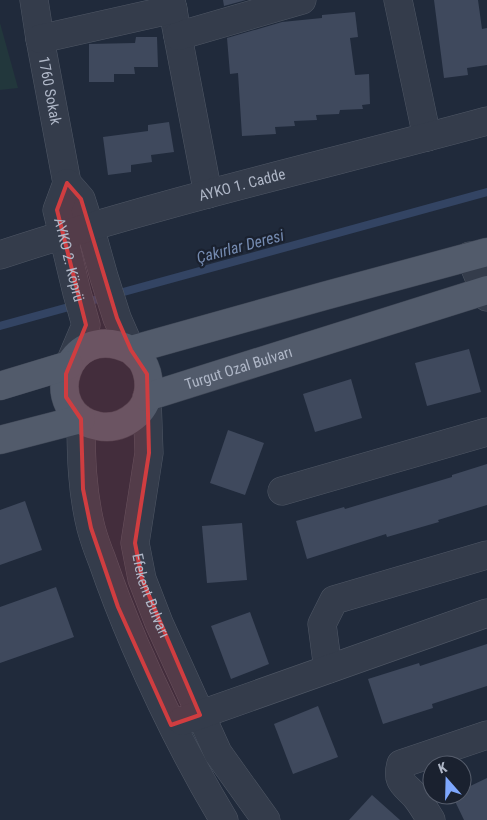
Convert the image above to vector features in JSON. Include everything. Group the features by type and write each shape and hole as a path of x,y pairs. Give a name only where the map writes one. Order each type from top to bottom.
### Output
{"main road":[{"path":"147,397 139,413 129,421 117,426 104,427 92,425 81,419 72,410 66,397 64,383 69,365 83,350 94,345 107,343 120,345 131,350 479,254"},
{"name":"Turgut Ozal Bulvarı","path":"147,397 486,293"},
{"name":"Efekent Bulvarı","path":"131,350 142,361 148,374 149,388 147,397"},
{"path":"0,386 69,365"},
{"path":"0,440 81,419"}],"street":[{"name":"1760 Sokak","path":"34,0 67,183"},
{"path":"178,36 302,0"},
{"path":"398,0 428,137"},
{"path":"40,39 172,4 208,194"},
{"name":"AYKO 1. Cadde","path":"0,255 90,226 487,121"},
{"name":"AYKO 2. Köprü","path":"67,183 80,200 90,226 117,318 131,350"},
{"name":"AYKO 2. Köprü","path":"67,183 57,210 86,325 69,365"},
{"path":"479,254 486,293"},
{"name":"Efekent Bulvarı","path":"147,397 149,453 136,543 142,579 159,624 218,753 266,820"},
{"path":"81,419 83,489 91,528 118,607 171,725 224,820"},
{"path":"282,491 487,432"},
{"path":"328,669 322,624 334,600 487,555"},
{"path":"171,725 487,613"},
{"path":"431,820 415,797 402,784 398,773 401,764 487,735"}],"highlighted area":[{"path":"67,183 81,199 117,318 131,350 147,374 149,453 135,543 142,579 200,715 171,725 118,607 91,528 83,489 81,419 66,397 66,374 86,325 57,210"}],"green space":[{"path":"0,23 18,88 0,90"}],"building":[{"path":"223,0 246,0 224,6"},
{"path":"434,0 478,0 482,29 487,28 487,65 467,68 468,75 444,78"},
{"path":"355,12 358,37 350,38 355,75 369,74 370,104 362,105 363,109 340,110 339,114 316,115 317,120 294,121 295,126 275,127 276,134 242,136 238,73 230,74 227,38 282,22 322,18 322,15"},
{"path":"136,37 157,37 158,67 134,67 135,74 114,74 114,82 89,82 89,44 135,43"},
{"path":"169,122 174,152 151,155 152,162 131,165 131,172 108,175 103,137 148,131 148,125"},
{"path":"469,349 481,392 427,406 415,363"},
{"path":"351,379 362,418 315,432 303,394"},
{"path":"228,430 264,443 245,495 210,483"},
{"path":"487,464 487,505 438,520 439,522 387,537 386,534 307,559 296,521 344,507 345,509 452,477 452,475"},
{"path":"25,501 42,550 0,565 0,510"},
{"path":"242,523 247,580 207,583 202,526"},
{"path":"56,587 74,637 0,663 0,607"},
{"path":"250,612 269,664 231,679 211,626"},
{"path":"487,644 487,686 432,704 433,708 383,724 368,679 419,663 420,666"},
{"path":"318,706 338,757 293,774 274,724"},
{"path":"487,778 487,820 464,820 457,805 472,805 472,785"},
{"path":"372,795 400,820 349,820"}],"waterway":[{"name":"Çakırlar Deresi","path":"0,326 487,192"}]}
